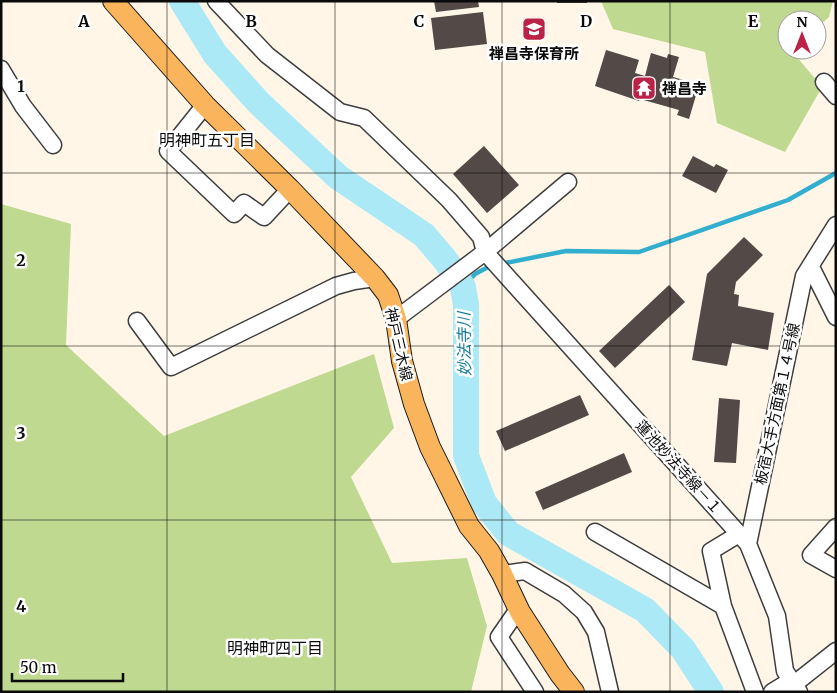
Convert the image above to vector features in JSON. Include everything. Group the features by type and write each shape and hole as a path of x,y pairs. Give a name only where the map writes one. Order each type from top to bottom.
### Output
{"main road":[{"name":"神戸三木線","path":"113,1 206,105 290,189 375,278 388,295 396,320 402,360 414,404 430,447 469,526 489,551 518,608 560,674 574,692"}],"street":[{"name":"蓮池妙法寺線－１","path":"216,1 268,55 340,112 364,118 449,200 481,237 488,254 744,539 777,616 785,672 794,686"},
{"path":"1,69 22,106 54,144"},
{"path":"824,82 836,96"},
{"path":"206,105 168,151 234,214 244,203 264,217 290,189"},
{"path":"396,320 466,265 488,254 568,182"},
{"name":"板宿大手方面第１４号線","path":"744,539 804,276 836,225"},
{"path":"811,266 836,317"},
{"path":"137,321 171,367 336,286 375,278"},
{"path":"836,527 811,555 836,569"},
{"path":"594,532 723,606"},
{"path":"744,539 711,551 723,606 754,692"},
{"path":"502,574 525,571 564,594 584,612 596,632 610,692"},
{"path":"518,608 499,637 535,692"},
{"path":"772,692 794,686 836,651"}],"green space":[{"path":"601,1 833,1 827,19 827,10 777,10 777,60 800,60 822,87 785,152 717,123 705,52 613,29"},
{"path":"1,204 71,224 66,345 164,436 374,354 394,428 351,477 392,563 467,558 487,626 471,692 1,692"}],"building":[{"path":"434,1 478,1 479,7 436,12"},
{"path":"557,1 587,1 587,3 557,3"},
{"path":"483,12 487,44 435,50 431,18"},
{"path":"606,50 639,60 635,73 645,76 651,53 667,58 668,54 679,57 673,77 687,81 684,88 697,92 689,119 677,115 679,110 640,99 639,101 595,86"},
{"path":"484,146 519,185 487,213 453,174"},
{"path":"693,156 714,167 716,164 728,170 716,193 682,176"},
{"path":"744,237 763,255 736,282 734,294 739,295 738,306 774,313 768,350 732,343 727,366 692,360 707,274"},
{"path":"669,285 685,302 615,368 599,351"},
{"path":"580,395 589,415 505,451 496,431"},
{"path":"719,398 740,400 736,463 714,462"},
{"path":"624,453 632,472 543,510 535,492"}],"waterway":[{"name":"妙法寺川","path":"182,1 215,54 259,103 338,177 424,235 446,261 463,287 466,305 466,456 484,503 508,533 645,610 683,649 711,692"},
{"path":"500,264 566,251 639,252 788,200 836,173"},
{"path":"463,287 475,274 492,265"}],"place":[{"name":"禅昌寺保育所","path":"534,29"},
{"name":"禅昌寺","path":"644,88"}],"district":[{"name":"明神町五丁目","path":"207,140"},
{"name":"明神町四丁目","path":"275,648"}]}
